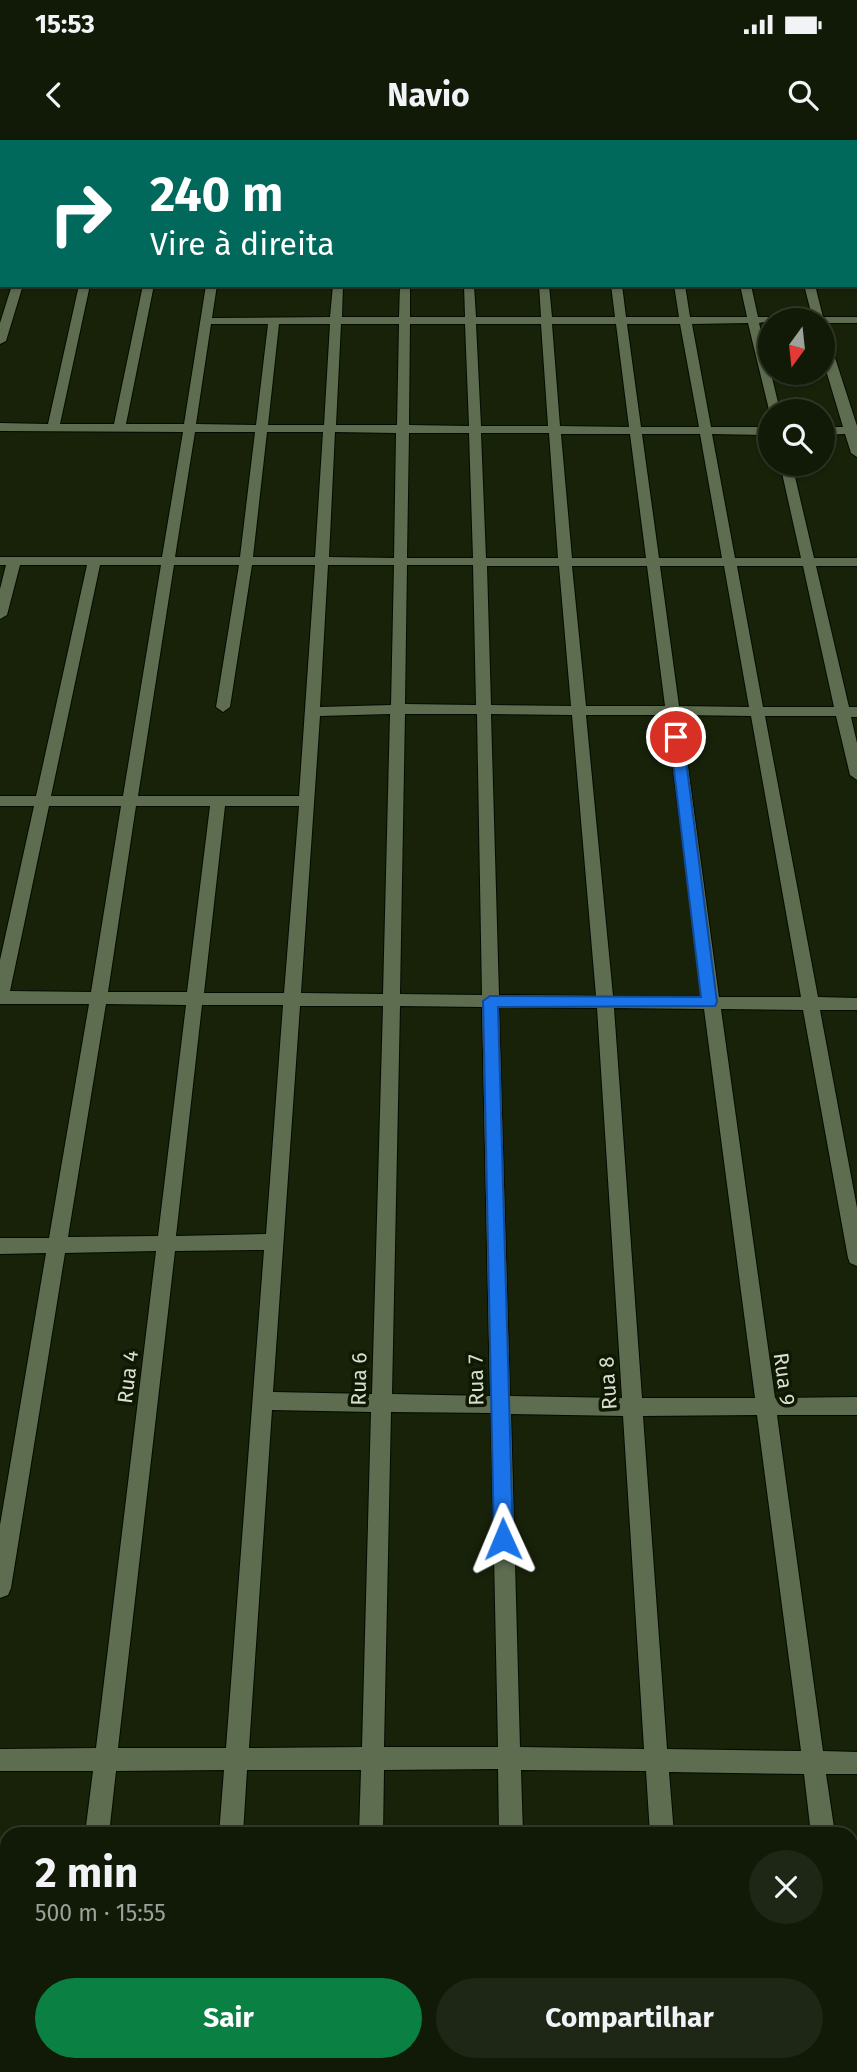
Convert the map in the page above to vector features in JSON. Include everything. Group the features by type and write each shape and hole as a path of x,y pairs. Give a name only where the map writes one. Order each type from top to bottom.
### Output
{"street":[{"path":"0,341 17,287"},
{"path":"53,427 85,287"},
{"path":"120,426 149,287"},
{"path":"0,1588 170,562 212,287"},
{"path":"231,1827 313,712 332,428 338,287"},
{"name":"Rua 6","path":"371,1827 391,1000 398,562 404,428 402,320 405,287"},
{"name":"Rua 7","path":"469,287 480,562 511,1827"},
{"name":"Rua 8","path":"544,287 553,429 568,561 578,712 605,1002 661,1827"},
{"name":"Rua 9","path":"616,287 674,713 709,1002 822,1827"},
{"path":"679,287 857,1258"},
{"path":"746,287 771,399"},
{"path":"810,287 816,308"},
{"path":"223,707 246,563 274,320"},
{"path":"205,321 758,320"},
{"path":"835,320 857,320"},
{"path":"835,374 854,430 857,453"},
{"path":"0,427 758,431"},
{"path":"835,431 854,430"},
{"path":"789,476 857,775"},
{"path":"0,615 7,561 857,562"},
{"path":"94,561 40,801 0,998 857,1004"},
{"path":"313,712 397,709 674,713 857,712"},
{"name":"Rua 4","path":"98,1827 218,800"},
{"path":"0,801 305,801"},
{"path":"0,1246 273,1242"},
{"path":"261,1401 632,1407 857,1406"},
{"path":"0,1760 509,1758 857,1763"}],"route":[{"path":"503,1539 490,1001 709,1002 676,737"}]}
